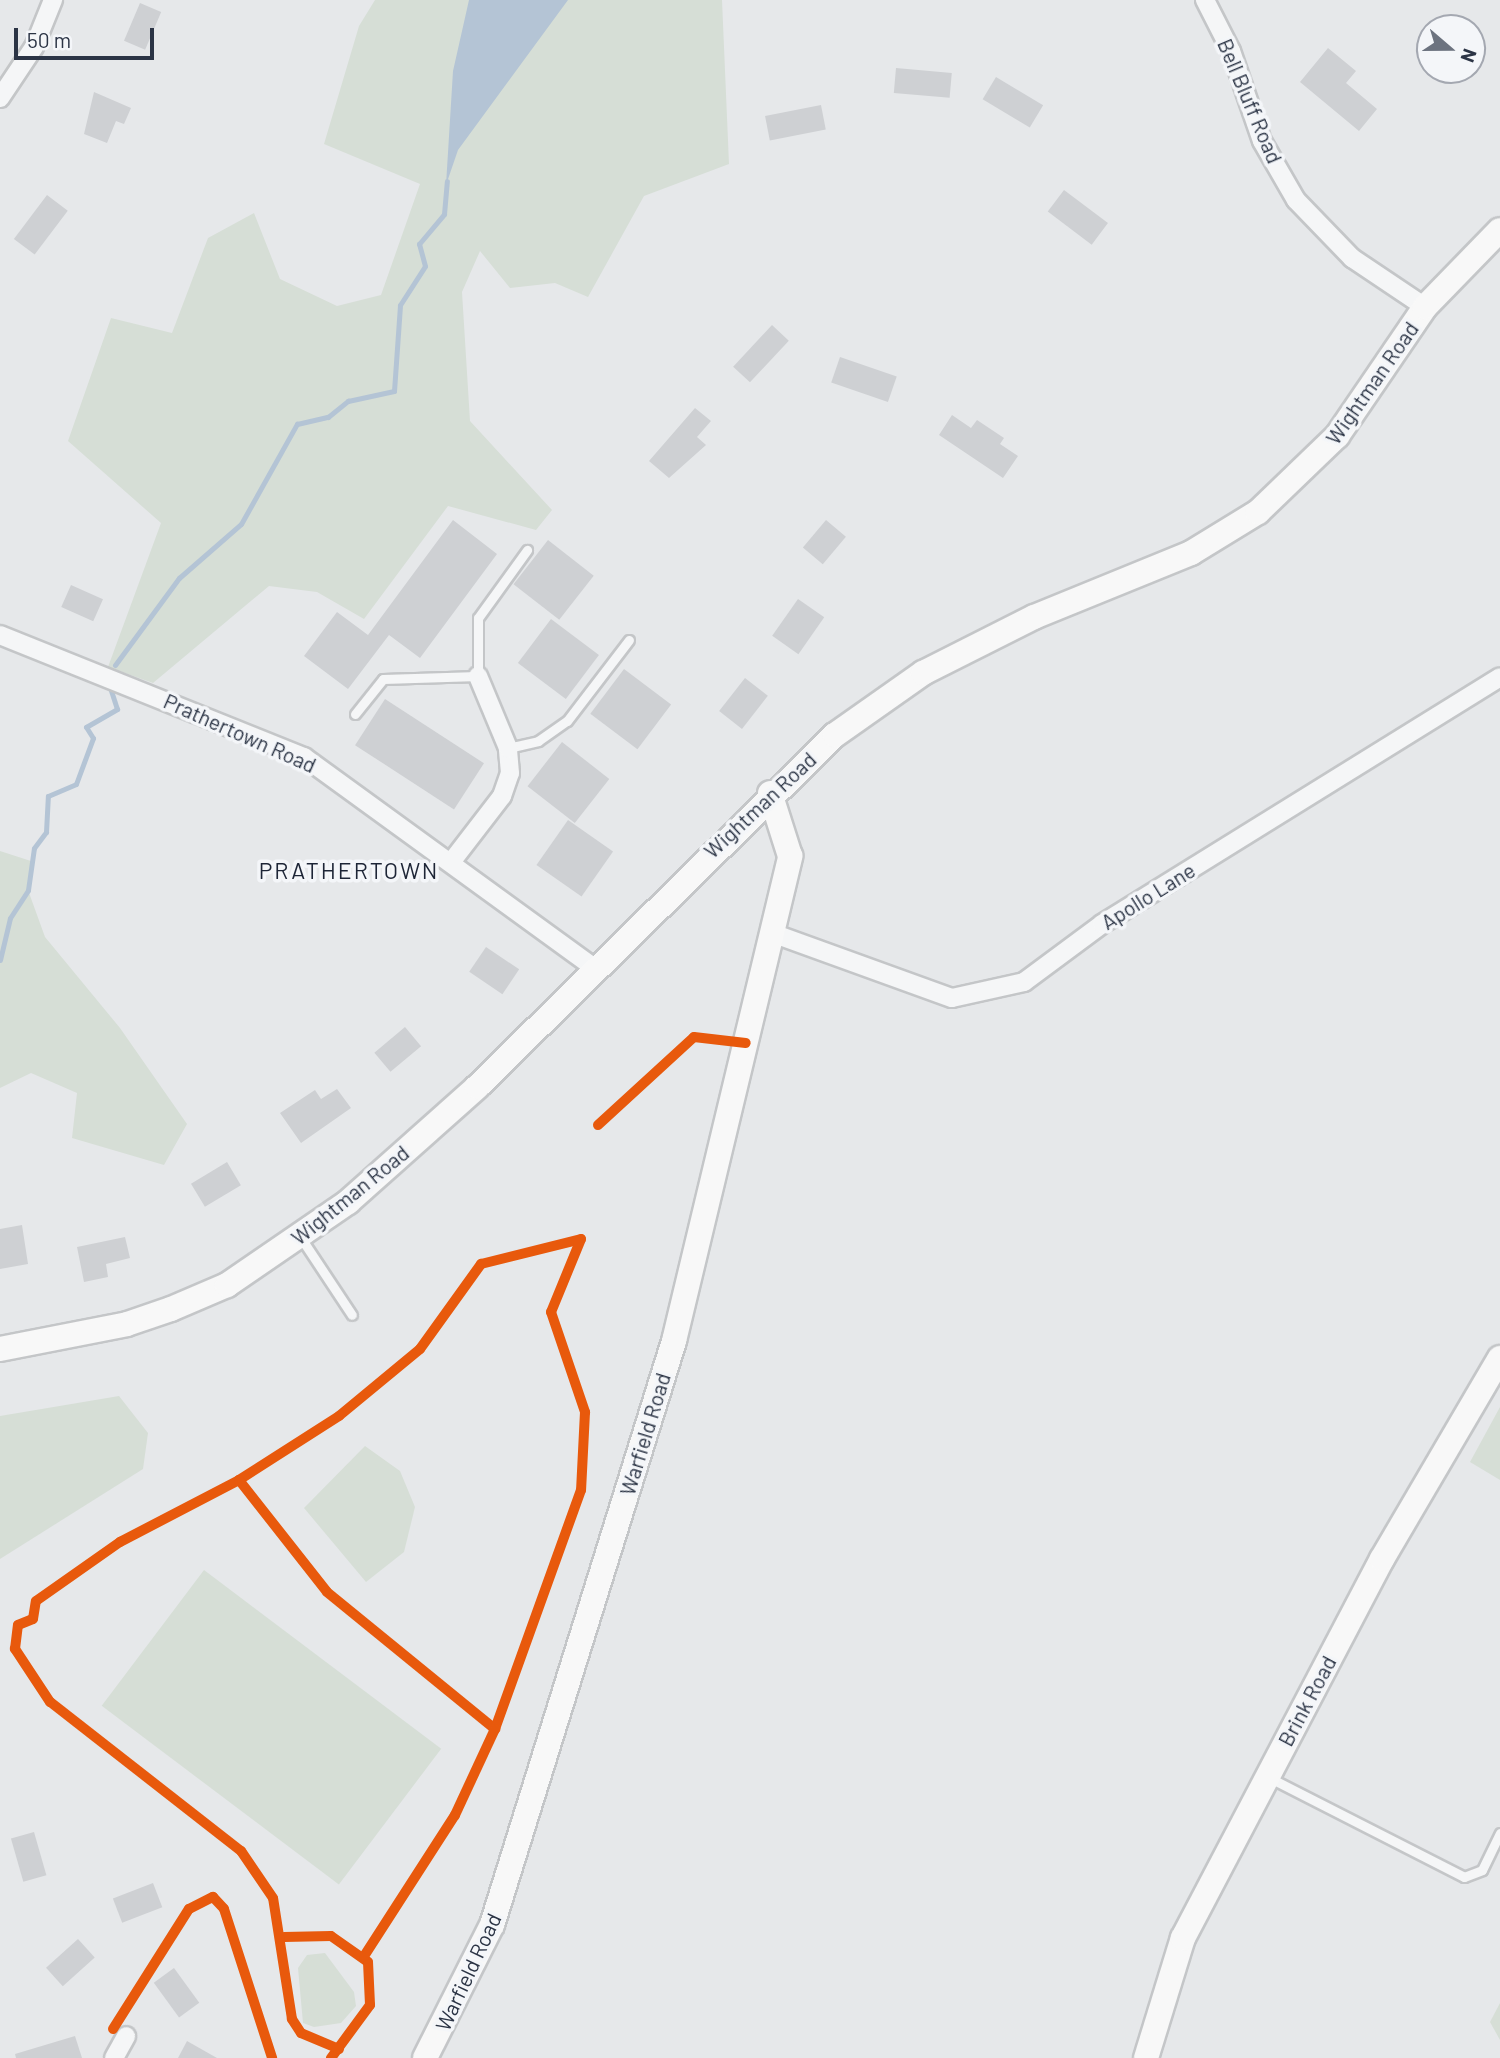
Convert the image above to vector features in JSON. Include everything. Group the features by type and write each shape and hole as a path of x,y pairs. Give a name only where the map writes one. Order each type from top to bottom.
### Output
{"main road":[{"name":"Wightman Road","path":"0,1349 127,1325 171,1309 226,1285 300,1237 477,1087 770,793 835,735 923,673 1034,617 1191,553 1258,512 1337,436 1425,307 1500,230"},
{"name":"Warfield Road","path":"425,2058 492,1925 674,1341 790,856 770,793"},
{"name":"Brink Road","path":"1146,2058 1183,1938 1382,1559 1500,1358"}],"street":[{"path":"0,99 34,47 53,0"},
{"name":"Bell Bluff Road","path":"1205,0 1231,51 1262,141 1296,200 1352,258 1425,307"},
{"name":"Prathertown Road","path":"0,635 304,757 452,861 594,968"},
{"path":"452,861 502,796 510,773 508,748 478,676"},
{"name":"Apollo Lane","path":"772,933 952,998 1024,982 1102,924 1500,677"},
{"path":"114,2058 126,2036"}],"lane":[{"path":"355,714 383,679 478,676 478,618 527,550"},
{"path":"508,748 538,741 567,722 629,640"},
{"path":"300,1237 352,1315"},
{"path":"1267,1776 1464,1877 1482,1870 1500,1833"}],"shaded area":[{"path":"375,0 722,0 729,164 644,196 588,297 555,283 510,288 480,251 462,292 470,421 552,510 536,530 448,506 364,619 317,592 269,586 153,683 108,667 161,523 68,441 111,318 172,333 208,238 254,213 280,279 337,306 381,295 420,184 324,144 359,26"},
{"path":"0,851 34,862 28,890 45,937 120,1028 187,1124 164,1165 72,1138 77,1093 31,1073 0,1088"},
{"path":"119,1396 148,1433 143,1469 0,1559 0,1416"},
{"path":"1500,1407 1500,1480 1470,1462"},
{"path":"365,1446 400,1471 415,1507 404,1552 366,1582 304,1508"},
{"path":"204,1570 441,1749 339,1885 102,1706"},
{"path":"325,1953 354,1992 356,2006 341,2023 314,2027 303,2023 298,1968 307,1955"},
{"path":"1500,2003 1500,2040 1490,2022"}],"water":[{"path":"469,0 568,0 458,150 446,185 453,71"}],"building":[{"path":"140,3 161,12 145,50 124,41"},
{"path":"1328,48 1356,71 1346,83 1377,109 1359,131 1300,82"},
{"path":"896,68 952,73 950,98 894,93"},
{"path":"996,77 1043,105 1030,128 983,99"},
{"path":"94,92 131,108 124,124 116,121 107,143 84,134"},
{"path":"821,105 826,130 770,140 765,116"},
{"path":"1064,190 1108,223 1092,245 1048,212"},
{"path":"47,195 68,211 35,255 14,239"},
{"path":"772,325 789,341 750,382 733,367"},
{"path":"840,357 897,377 888,402 831,383"},
{"path":"695,408 711,421 697,437 706,445 669,478 649,461"},
{"path":"952,415 971,428 977,420 1004,438 1000,444 1018,456 1003,478 939,435"},
{"path":"453,520 497,554 420,658 389,635 348,689 304,656 337,612 368,635"},
{"path":"826,520 846,537 823,564 803,548"},
{"path":"548,540 594,576 559,620 514,584"},
{"path":"71,585 103,599 93,621 61,607"},
{"path":"798,599 824,617 798,654 772,636"},
{"path":"551,619 599,655 566,699 518,663"},
{"path":"624,669 671,705 637,749 590,714"},
{"path":"745,678 768,696 742,729 719,711"},
{"path":"385,699 484,763 454,809 355,745"},
{"path":"562,742 609,779 575,823 528,786"},
{"path":"568,820 613,852 582,897 536,865"},
{"path":"486,947 519,969 502,994 469,972"},
{"path":"405,1027 421,1046 390,1072 374,1053"},
{"path":"337,1089 351,1108 301,1143 280,1113 315,1090 321,1099"},
{"path":"227,1162 241,1185 205,1207 191,1184"},
{"path":"22,1225 28,1264 0,1269 0,1229"},
{"path":"125,1237 130,1258 106,1264 108,1277 84,1282 77,1247"},
{"path":"34,1832 46,1875 23,1882 11,1839"},
{"path":"153,1883 162,1907 122,1923 113,1898"},
{"path":"78,1939 95,1958 63,1986 46,1968"},
{"path":"174,1968 199,2003 179,2017 154,1983"},
{"path":"75,2036 82,2058 16,2058 15,2054"},
{"path":"187,2041 217,2058 178,2058"}],"waterway":[{"path":"115,665 179,578 241,524 297,424 328,417 348,401 394,391 400,305 425,266 419,244 444,214 447,181"},
{"path":"0,960 10,918 28,890 34,848 46,832 48,796 76,784 93,738 86,727 117,709 109,685"}],"cycle path":[{"path":"598,1125 694,1037 746,1043"},
{"path":"239,1480 339,1416 420,1349 481,1264 581,1239 551,1312 585,1412 581,1490 495,1729"},
{"path":"339,2049 301,2033 292,2019 273,1898 241,1851 50,1702 15,1649 18,1625 33,1619 36,1601 120,1542 239,1480 327,1592 495,1729 455,1815 364,1956"},
{"path":"113,2029 189,1909 213,1897 224,1909 272,2058"},
{"path":"284,1937 331,1936 368,1962 370,2005 331,2058"}],"district":[{"name":"PRATHERTOWN","path":"349,870"}]}
